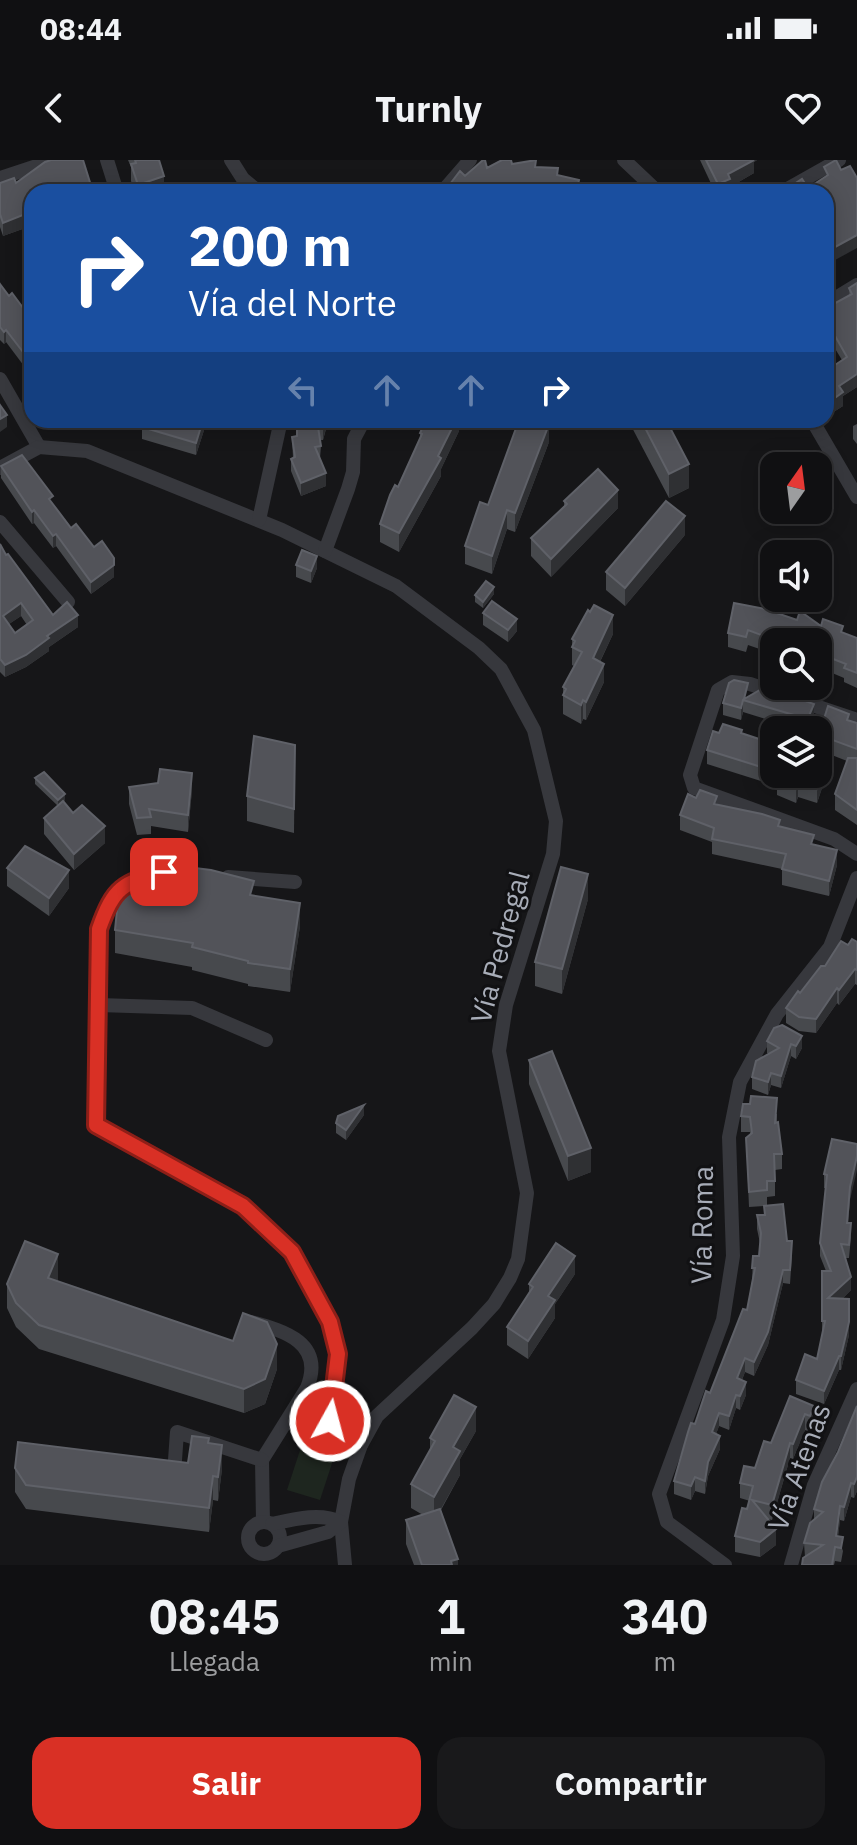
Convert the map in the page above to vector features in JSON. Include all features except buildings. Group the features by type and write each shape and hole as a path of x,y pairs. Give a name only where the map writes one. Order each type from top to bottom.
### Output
{"street":[{"path":"0,178 55,160"},
{"path":"107,160 114,184"},
{"path":"231,160 249,184"},
{"path":"449,184 470,160"},
{"path":"624,160 650,184"},
{"path":"796,184 839,160"},
{"path":"834,299 857,285"},
{"path":"0,379 24,421"},
{"path":"0,468 39,447 28,428"},
{"path":"259,520 279,428"},
{"path":"325,551 353,472 354,439 360,428"},
{"path":"817,428 857,497"},
{"name":"Vía Pedregal","path":"39,447 87,451 259,520 414,598 501,669 534,730 556,821 553,854 506,1005 499,1051 527,1193 518,1259 494,1304 377,1416 361,1445 349,1479 341,1522 345,1565"},
{"path":"0,522 68,602"},
{"path":"857,720 750,684 732,682 718,690 690,775 694,788 834,839 857,854"},
{"path":"295,882 164,872 128,882 108,902 99,929 96,1125 243,1206 292,1252 330,1322 338,1354 330,1421 361,1445"},
{"name":"Vía Roma","path":"725,1565 667,1522 659,1494 723,1320 733,1256 729,1137 740,1082 777,1014 830,947 857,878"},
{"path":"99,1005 192,1008 266,1040"},
{"path":"241,1320 296,1337 305,1347 311,1362 307,1388 262,1460 267,1523 280,1533 273,1555"},
{"name":"Vía Atenas","path":"791,1565 814,1485 857,1389"},
{"path":"175,1460 177,1432 262,1460"},
{"path":"330,1517 341,1522 328,1532 273,1555 256,1552 249,1542 250,1530 254,1525 298,1518 330,1517"}],"shaded area":[{"path":"304,1438 337,1448 320,1500 287,1490"}],"route":[{"path":"164,872 128,882 108,902 99,929 96,1125 243,1206 292,1252 330,1322 338,1354 330,1421"}]}
